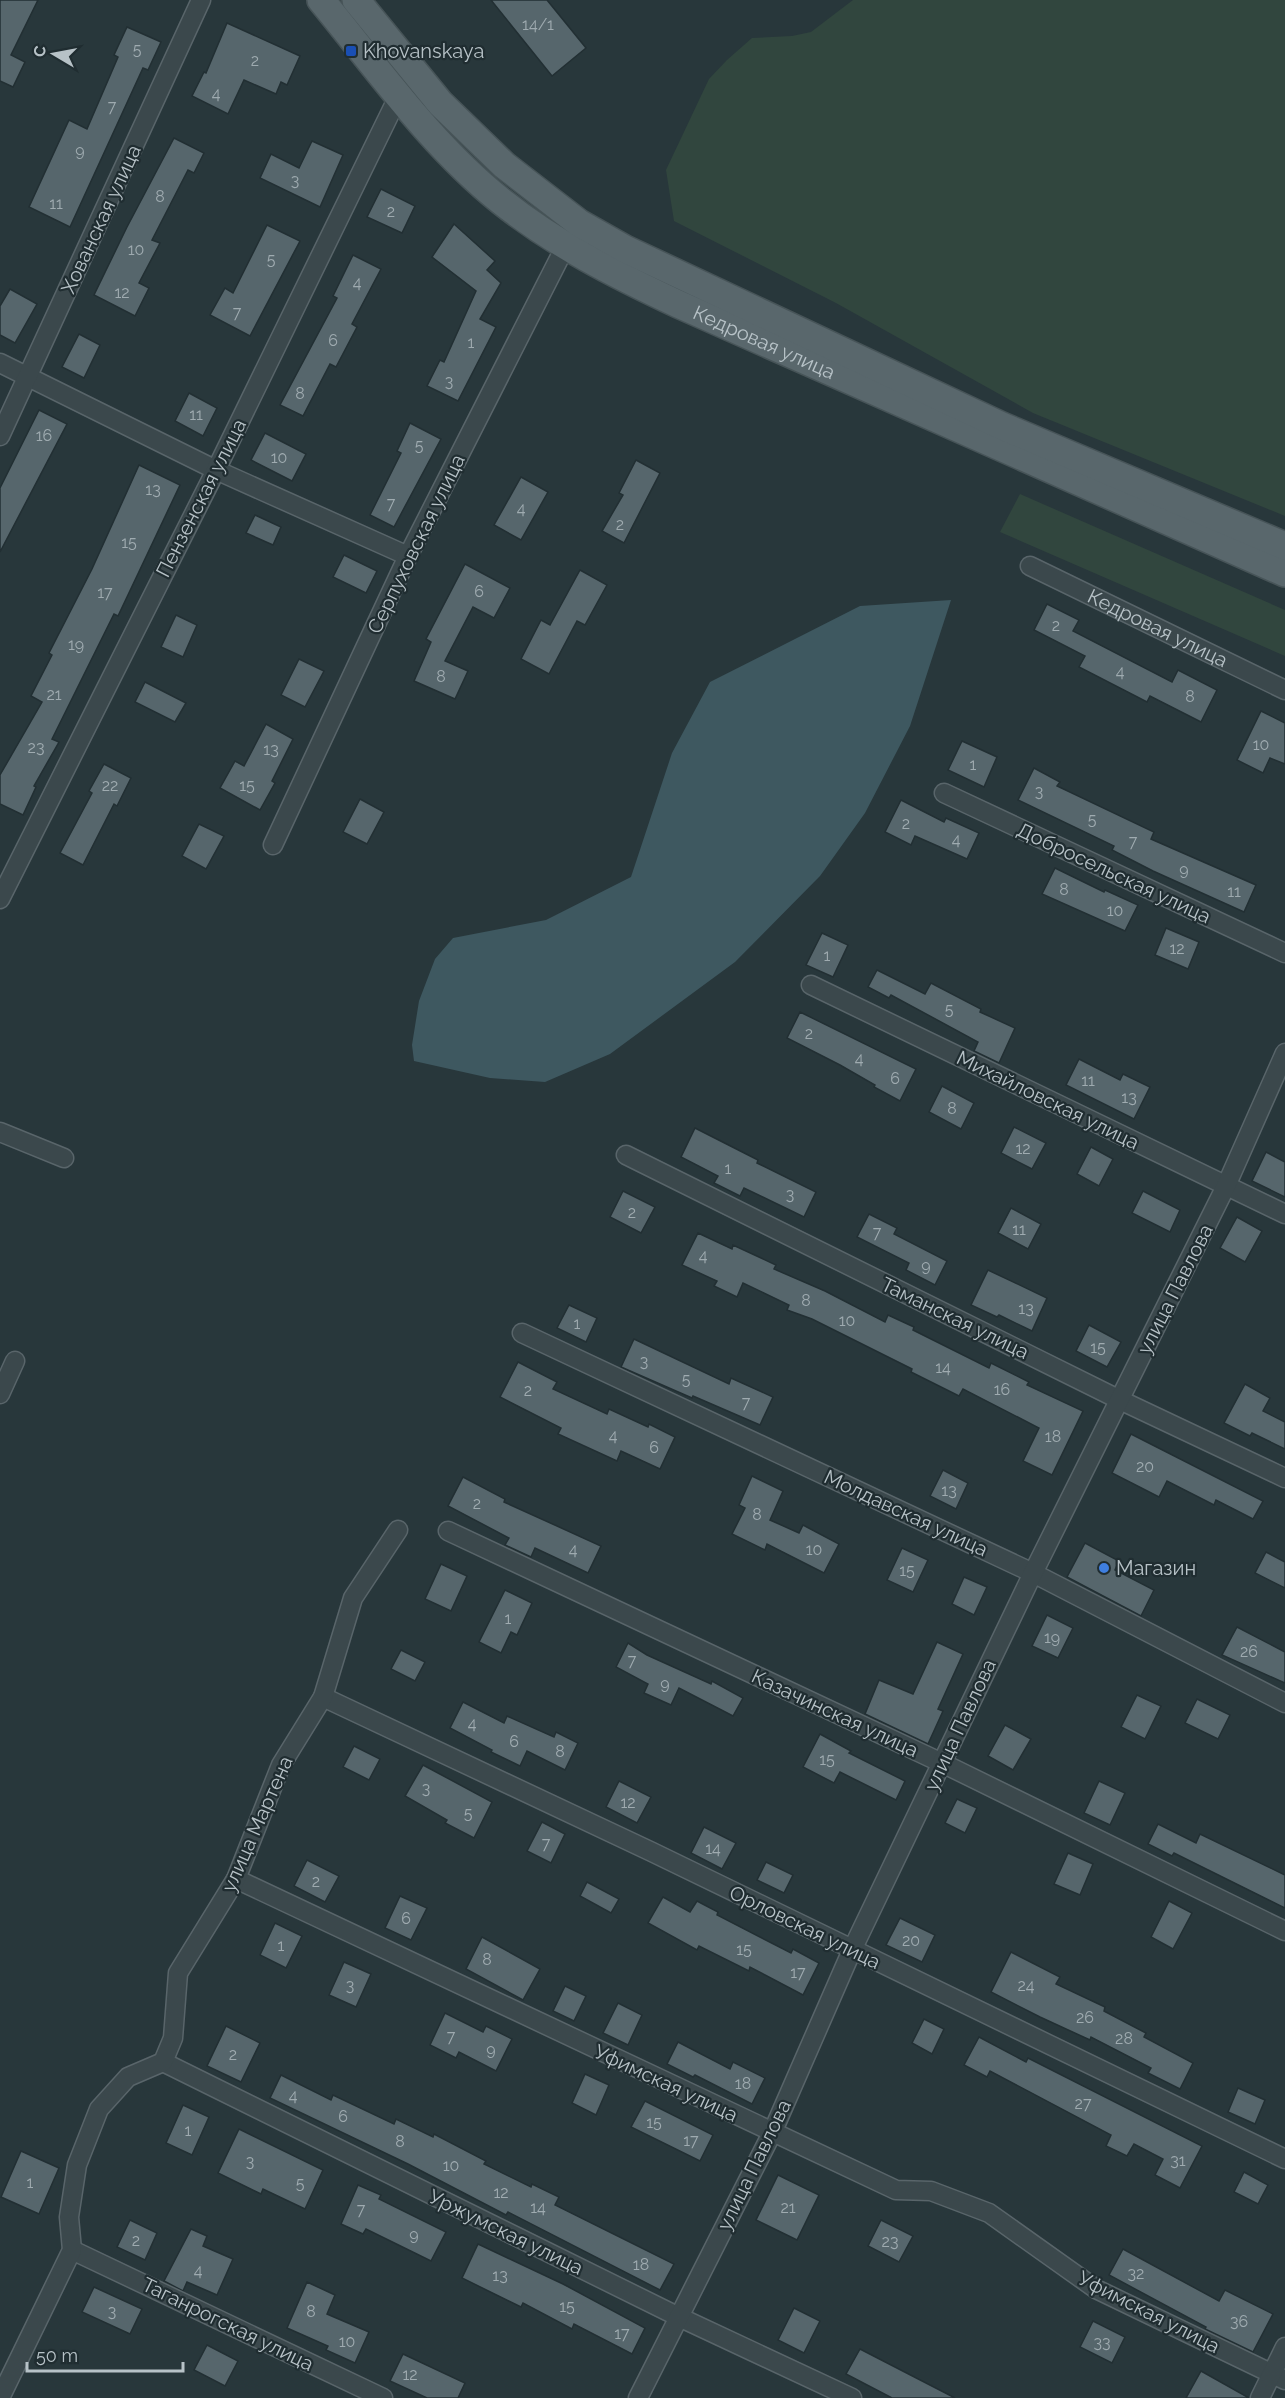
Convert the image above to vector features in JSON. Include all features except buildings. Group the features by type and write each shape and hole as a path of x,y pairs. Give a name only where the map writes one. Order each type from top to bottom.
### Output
{"main road":[{"name":"Кедровая улица","path":"321,0 427,130 500,200 565,247 614,274 678,304 1285,573"},
{"name":"Кедровая улица","path":"356,0 440,103 504,165 579,223 625,249 1002,426 1285,546"}],"street":[{"name":"Хованская улица","path":"0,436 201,0"},
{"name":"Пензенская улица","path":"0,899 216,470 399,94"},
{"name":"Серпуховская улица","path":"273,845 408,556 565,247"},
{"path":"0,363 216,470 408,556"},
{"name":"Кедровая улица","path":"1030,567 1285,690"},
{"name":"Добросельская улица","path":"944,793 1285,953"},
{"name":"Михайловская улица","path":"811,985 1285,1214"},
{"name":"улица Павлова","path":"638,2398 772,2133 852,1950 1033,1573 1226,1186 1285,1053"},
{"path":"0,1132 64,1158"},
{"name":"Таманская улица","path":"627,1155 1120,1400 1285,1479"},
{"name":"Молдавская улица","path":"522,1333 1033,1573 1285,1702"},
{"path":"0,1394 15,1361"},
{"name":"улица Мартена","path":"163,2062 173,2038 178,1973 236,1879 280,1765 323,1697 353,1598 398,1530"},
{"name":"Казачинская улица","path":"448,1531 942,1763 1285,1931"},
{"name":"Орловская улица","path":"323,1697 652,1852 1285,2159"},
{"name":"Уфимская улица","path":"236,1879 896,2190 931,2191 989,2213 1096,2289 1278,2377"},
{"path":"0,2398 72,2250 69,2217 77,2165 99,2109 128,2077 163,2062"},
{"name":"Уржумская улица","path":"163,2062 679,2317 852,2398"},
{"name":"Таганрогская улица","path":"72,2250 383,2398"},
{"path":"1260,2398 1278,2377 1285,2347"}],"green space":[{"path":"853,0 1285,0 1285,516 1033,413 836,303 674,221 666,170 709,79 752,38 792,36 811,32"},
{"path":"1020,494 1285,610 1285,656 1000,532"}],"water":[{"path":"951,600 910,726 865,813 820,876 735,962 610,1054 545,1082 490,1078 414,1061 412,1045 419,1001 435,959 453,938 546,920 631,877 672,753 710,682 860,606"}],"place":[{"name":"Khovanskaya","path":"351,51"},
{"name":"Магазин","path":"1104,1568"}]}
